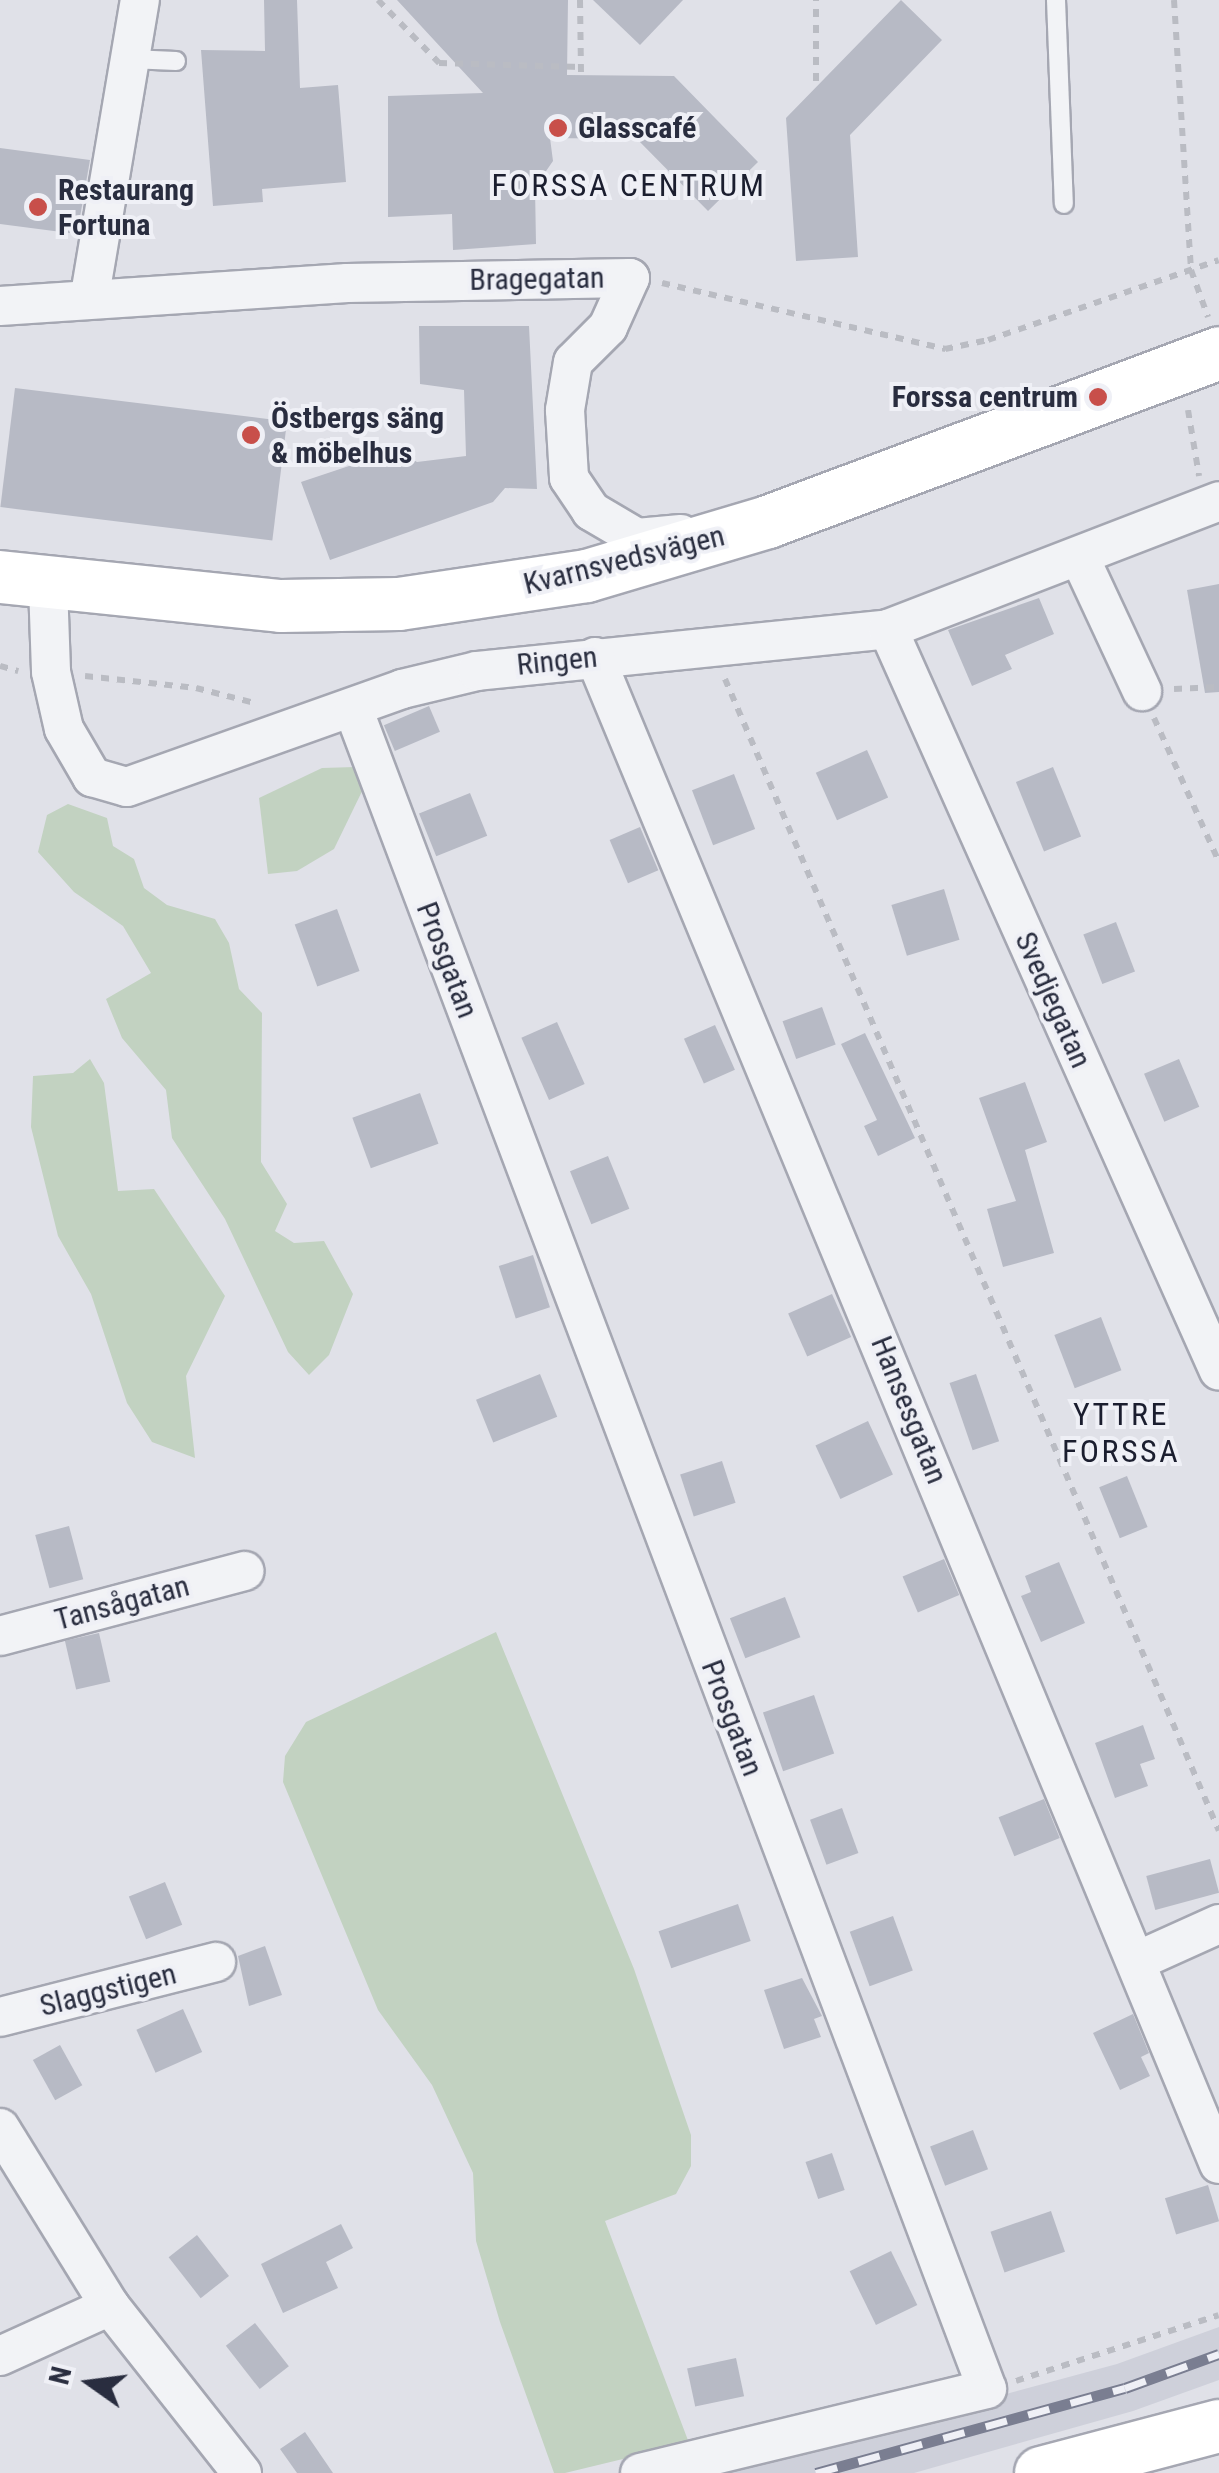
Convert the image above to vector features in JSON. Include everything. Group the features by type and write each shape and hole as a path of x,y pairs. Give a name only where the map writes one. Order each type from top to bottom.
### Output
{"street":[{"path":"90,296 140,0"},
{"name":"Bragegatan","path":"0,306 90,296 630,278 608,327 573,362 565,410 569,478 591,511 637,538 768,522"},
{"name":"Kvarnsvedsvägen","path":"24,581 280,606 399,604 587,576 768,522 1212,362"},
{"name":"Ringen","path":"24,581 77,757 109,785 146,784 340,716 402,689 477,671 710,643 888,629 1212,504"},
{"path":"1080,558 1142,691"},
{"name":"Svedjegatan","path":"888,629 1219,1372"},
{"name":"Hansesgatan","path":"596,657 1219,2164"},
{"name":"Prosgatan","path":"340,716 988,2389"},
{"name":"Tansågatan","path":"0,1636 244,1571"},
{"path":"1136,1962 1219,1924"},
{"name":"Slaggstigen","path":"0,2017 216,1962"},
{"path":"0,2128 110,2306 242,2473"},
{"path":"0,2356 110,2306"},
{"path":"640,2473 988,2389"},
{"path":"1041,2473 1219,2426"}],"lane":[{"path":"1056,0 1064,204"},
{"path":"130,60 176,61"}],"path":[{"path":"378,0 439,63 581,71 580,0"},
{"path":"816,0 816,80"},
{"path":"1174,0 1190,270 1212,362 1188,407 1212,504"},
{"path":"630,278 946,348 988,340 1219,260"},
{"path":"710,643 1219,1831"},
{"path":"50,672 196,688 340,716"},
{"path":"1219,687 1142,691 1219,862"},
{"path":"988,2389 1111,2355 1219,2314"}],"shaded area":[{"path":"1219,2327 1219,2380 1133,2411 914,2473 713,2473 1117,2364"}],"green space":[{"path":"355,767 368,779 334,849 297,871 268,874 259,798 322,768"},
{"path":"68,804 107,818 113,846 134,859 144,888 167,905 215,919 229,943 239,989 262,1013 261,1162 287,1204 275,1231 294,1243 324,1241 353,1294 329,1355 309,1375 288,1352 225,1219 172,1138 166,1090 122,1038 106,999 151,973 123,926 74,892 38,852 47,815"},
{"path":"90,1059 104,1083 118,1191 154,1189 225,1296 186,1376 195,1458 152,1442 127,1403 91,1294 58,1236 31,1127 33,1076 73,1073"},
{"path":"496,1632 634,1969 691,2135 691,2166 676,2194 605,2221 689,2443 565,2473 554,2473 500,2322 476,2241 473,2173 432,2085 378,2010 283,1782 285,1756 306,1722"}],"building":[{"path":"264,0 297,0 300,88 338,85 346,182 262,189 263,202 213,206 201,50 265,51"},
{"path":"397,0 568,0 567,75 674,76 758,162 708,211 637,139 550,138 553,161 535,187 536,244 453,250 452,214 388,217 388,96 483,93"},
{"path":"593,0 683,0 640,45"},
{"path":"901,0 942,40 850,135 858,257 796,261 786,118"},
{"path":"0,148 90,160 77,234 0,224"},
{"path":"419,326 529,326 537,489 505,488 493,502 330,560 301,482 397,450 417,462 466,456 464,390 420,384"},
{"path":"15,388 287,421 272,540 0,507"},
{"path":"1219,584 1219,692 1205,693 1187,590"},
{"path":"1039,598 1054,634 1005,655 1012,669 972,686 948,630"},
{"path":"429,706 440,732 395,751 384,725"},
{"path":"867,750 888,798 837,820 816,773"},
{"path":"1053,767 1081,837 1044,852 1016,782"},
{"path":"734,774 755,829 713,845 692,790"},
{"path":"470,793 487,836 436,856 419,814"},
{"path":"640,827 658,870 628,883 610,840"},
{"path":"944,889 959,940 907,956 891,905"},
{"path":"337,909 360,971 317,986 295,924"},
{"path":"1116,922 1135,971 1102,984 1083,935"},
{"path":"822,1007 836,1045 796,1059 783,1021"},
{"path":"557,1022 585,1084 549,1100 521,1038"},
{"path":"715,1025 735,1070 704,1084 684,1039"},
{"path":"865,1033 915,1138 878,1156 864,1126 877,1120 841,1044"},
{"path":"1179,1059 1199,1107 1164,1122 1144,1074"},
{"path":"1025,1082 1047,1142 1025,1150 1054,1253 1003,1267 987,1209 1016,1201 979,1098"},
{"path":"420,1093 438,1144 371,1168 352,1118"},
{"path":"608,1156 629,1209 591,1224 570,1171"},
{"path":"533,1255 550,1307 516,1318 499,1266"},
{"path":"832,1294 851,1337 807,1356 788,1314"},
{"path":"1101,1317 1121,1370 1075,1388 1054,1335"},
{"path":"540,1374 557,1417 493,1442 476,1400"},
{"path":"976,1374 999,1441 973,1450 950,1383"},
{"path":"868,1421 893,1474 840,1499 815,1446"},
{"path":"722,1461 736,1503 694,1516 680,1475"},
{"path":"1127,1476 1148,1527 1120,1538 1099,1487"},
{"path":"69,1526 83,1579 49,1588 35,1535"},
{"path":"944,1559 959,1595 918,1612 903,1577"},
{"path":"1059,1562 1085,1623 1041,1642 1021,1596 1031,1592 1025,1576"},
{"path":"785,1597 800,1637 745,1658 730,1618"},
{"path":"99,1633 110,1682 76,1690 65,1641"},
{"path":"814,1695 834,1754 783,1771 763,1713"},
{"path":"1143,1725 1155,1759 1140,1764 1148,1786 1115,1798 1095,1743"},
{"path":"1044,1799 1060,1838 1014,1856 999,1817"},
{"path":"842,1808 858,1853 826,1865 810,1820"},
{"path":"1210,1859 1219,1893 1155,1910 1146,1876"},
{"path":"165,1882 182,1925 146,1939 129,1897"},
{"path":"738,1904 751,1941 671,1968 659,1931"},
{"path":"893,1916 913,1971 870,1986 850,1932"},
{"path":"265,1946 282,1995 249,2006 238,1956"},
{"path":"802,1978 822,2016 814,2019 821,2037 784,2049 764,1990"},
{"path":"183,2009 202,2052 156,2073 136,2030"},
{"path":"1133,2014 1149,2053 1141,2057 1150,2076 1120,2090 1093,2033"},
{"path":"60,2045 82,2085 55,2100 33,2060"},
{"path":"973,2130 988,2169 945,2186 930,2146"},
{"path":"832,2153 845,2190 818,2199 806,2162"},
{"path":"1208,2185 1219,2221 1176,2234 1165,2198"},
{"path":"1051,2211 1065,2252 1004,2272 990,2232"},
{"path":"341,2224 353,2248 326,2262 338,2288 283,2313 261,2264"},
{"path":"197,2235 229,2276 201,2298 169,2257"},
{"path":"891,2251 917,2305 876,2325 850,2271"},
{"path":"255,2323 289,2366 260,2389 226,2346"},
{"path":"736,2358 744,2396 695,2407 687,2368"},
{"path":"305,2432 333,2473 297,2473 280,2449"}],"railway":[{"path":"816,2473 1125,2388 1219,2354"}],"place":[{"name":"Glasscafé","path":"558,128"},
{"name":"Restaurang Fortuna","path":"38,207"},
{"name":"Forssa centrum","path":"1098,397"},
{"name":"Östbergs säng & möbelhus","path":"251,435"}],"district":[{"name":"FORSSA CENTRUM","path":"629,185"},
{"name":"YTTRE FORSSA","path":"1121,1434"}]}
